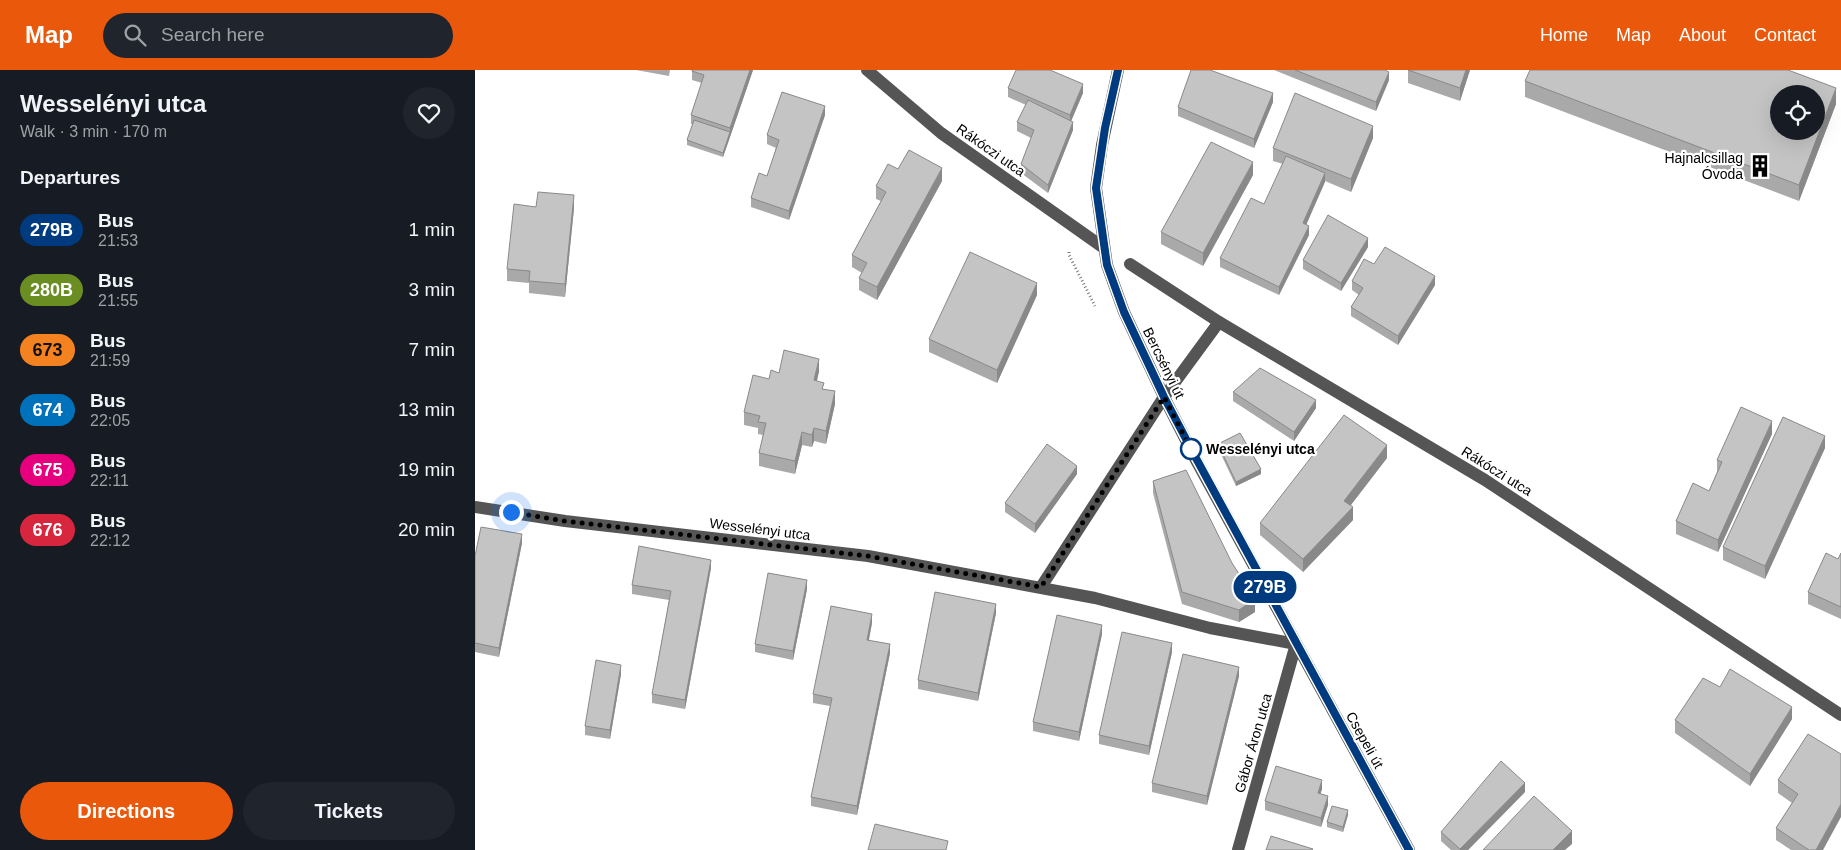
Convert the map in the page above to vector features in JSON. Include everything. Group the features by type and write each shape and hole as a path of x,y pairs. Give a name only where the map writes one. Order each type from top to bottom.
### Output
{"street":[{"name":"Rákóczi utca","path":"867,70 941,133 1104,248"},
{"name":"Bercsényi út","path":"1117,70 1105,128 1096,188 1104,248 1111,278 1124,312 1164,397 1296,644"},
{"name":"Rákóczi utca","path":"1130,264 1219,322 1485,480 1841,715"},
{"path":"1041,587 1164,397 1219,322"},
{"name":"Wesselényi utca","path":"475,507 565,521 868,556 1095,598 1210,628 1296,644"},
{"name":"Gábor Áron utca","path":"1238,850 1296,644"},
{"name":"Csepeli út","path":"1296,644 1409,850"}],"building":[{"path":"692,70 750,70 730,128 691,115 704,75"},
{"path":"1016,70 1050,70 1083,84 1070,115 1008,88"},
{"path":"1191,70 1210,70 1273,93 1254,139 1178,107"},
{"path":"1295,70 1385,70 1389,72 1376,102"},
{"path":"1408,70 1466,70 1460,88"},
{"name":"Hajnalcsillag Óvoda","path":"1530,70 1788,70 1836,88 1825,117 1825,85 1770,85 1770,140 1816,140 1799,185 1525,81"},
{"path":"782,92 825,106 789,211 751,198 759,173 767,176 779,140 767,135"},
{"path":"1295,93 1373,126 1351,179 1273,148"},
{"path":"1028,100 1073,122 1048,185 1021,164 1034,130 1017,122"},
{"path":"694,120 730,132 723,153 687,140"},
{"path":"1211,142 1253,162 1203,253 1161,232"},
{"path":"909,150 942,168 877,287 859,278 867,263 852,255 886,192 876,186 888,164 898,169"},
{"path":"1286,156 1325,173 1303,223 1309,226 1279,287 1220,258 1251,198 1264,204"},
{"path":"538,192 574,195 565,284 529,281 530,271 507,269 514,204 536,207"},
{"path":"1328,215 1368,238 1341,283 1303,260"},
{"path":"1385,247 1435,276 1398,336 1351,307 1363,288 1352,281 1364,259 1374,264"},
{"path":"970,252 1037,283 997,370 929,339"},
{"path":"784,350 819,359 814,380 824,383 822,389 835,391 826,431 814,428 812,435 802,432 795,461 759,453 766,423 758,422 760,416 744,412 753,375 769,379 771,370 779,373"},
{"path":"1260,368 1316,400 1294,432 1233,392"},
{"path":"1741,407 1772,421 1718,540 1676,521 1693,483 1709,491 1722,462 1717,460"},
{"path":"1344,415 1387,445 1344,501 1353,507 1303,559 1260,523"},
{"path":"1783,417 1825,436 1765,566 1723,547"},
{"path":"1240,433 1261,469 1236,482 1218,444"},
{"path":"1047,444 1077,466 1035,524 1005,503"},
{"path":"1186,470 1232,563 1255,599 1239,610 1182,592 1153,481"},
{"path":"481,527 522,534 499,648 475,643 475,556"},
{"path":"639,546 711,560 685,700 652,694 671,591 632,585"},
{"path":"1826,553 1838,559 1841,553 1841,607 1808,592"},
{"path":"768,573 807,580 793,651 755,644"},
{"path":"935,592 996,604 978,693 918,680"},
{"path":"831,606 872,614 867,640 890,644 857,806 811,797 832,698 813,694"},
{"path":"1057,615 1102,625 1079,732 1033,722"},
{"path":"1122,632 1172,643 1149,746 1099,735"},
{"path":"1183,654 1239,667 1207,796 1152,783"},
{"path":"596,660 621,665 610,730 585,726"},
{"path":"1730,669 1792,707 1750,774 1675,720 1703,678 1720,687"},
{"path":"1808,734 1841,754 1841,804 1816,850 1809,850 1776,828 1798,794 1778,780"},
{"path":"1501,761 1525,783 1460,849 1441,832"},
{"path":"1276,766 1322,780 1318,793 1328,796 1321,818 1265,801"},
{"path":"1534,796 1572,831 1553,850 1483,850"},
{"path":"1332,806 1348,810 1343,827 1327,822"},
{"path":"875,824 948,841 946,850 868,850"},
{"path":"1271,836 1313,849 1266,850"}],"bus line":[{"name":"279B","path":"1118,70 1108,111 1096,188 1107,265 1111,278 1124,312 1164,397 1409,850"}],"place":[{"name":"Hajnalcsillag Óvoda","path":"1760,166"},
{"name":"Wesselényi utca","path":"1191,449"}],"route":[{"path":"511,512 565,521 868,556 1041,587 1164,397 1191,449"}]}
